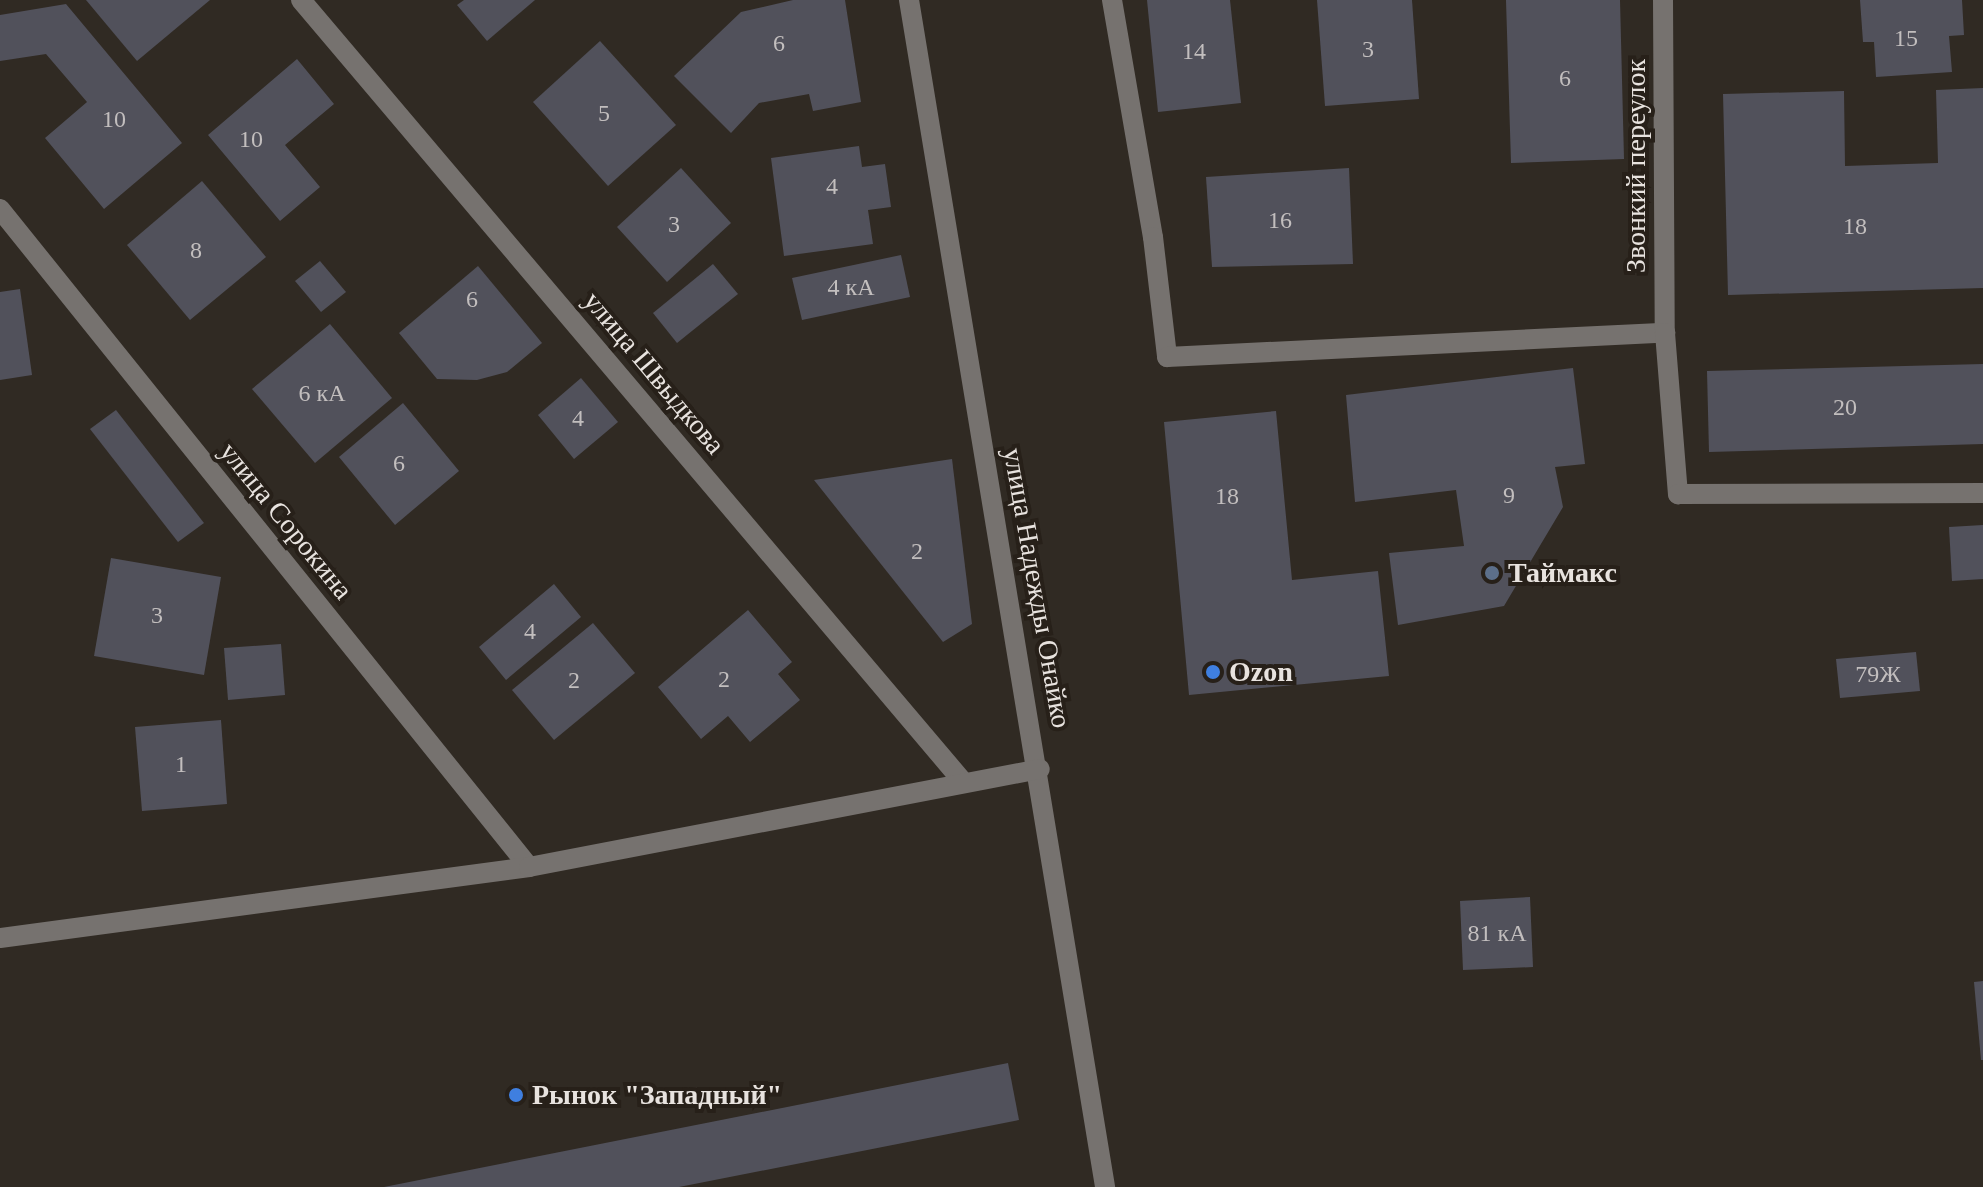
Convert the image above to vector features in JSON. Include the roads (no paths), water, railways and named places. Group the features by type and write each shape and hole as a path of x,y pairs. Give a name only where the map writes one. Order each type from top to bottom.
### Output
{"street":[{"name":"улица Швыдкова","path":"301,0 964,783"},
{"name":"улица Надежды Онайко","path":"909,0 1040,769 1105,1187"},
{"path":"1112,0 1153,237 1167,357 1665,333"},
{"name":"Звонкий переулок","path":"1663,0 1665,333 1678,494 1983,493"},
{"name":"улица Сорокина","path":"0,209 529,867"},
{"path":"0,938 529,867 1040,769"}],"place":[{"name":"Таймакс","path":"1492,573"},
{"name":"Ozon","path":"1213,672"},
{"name":"Рынок \"Западный\"","path":"516,1095"}]}
